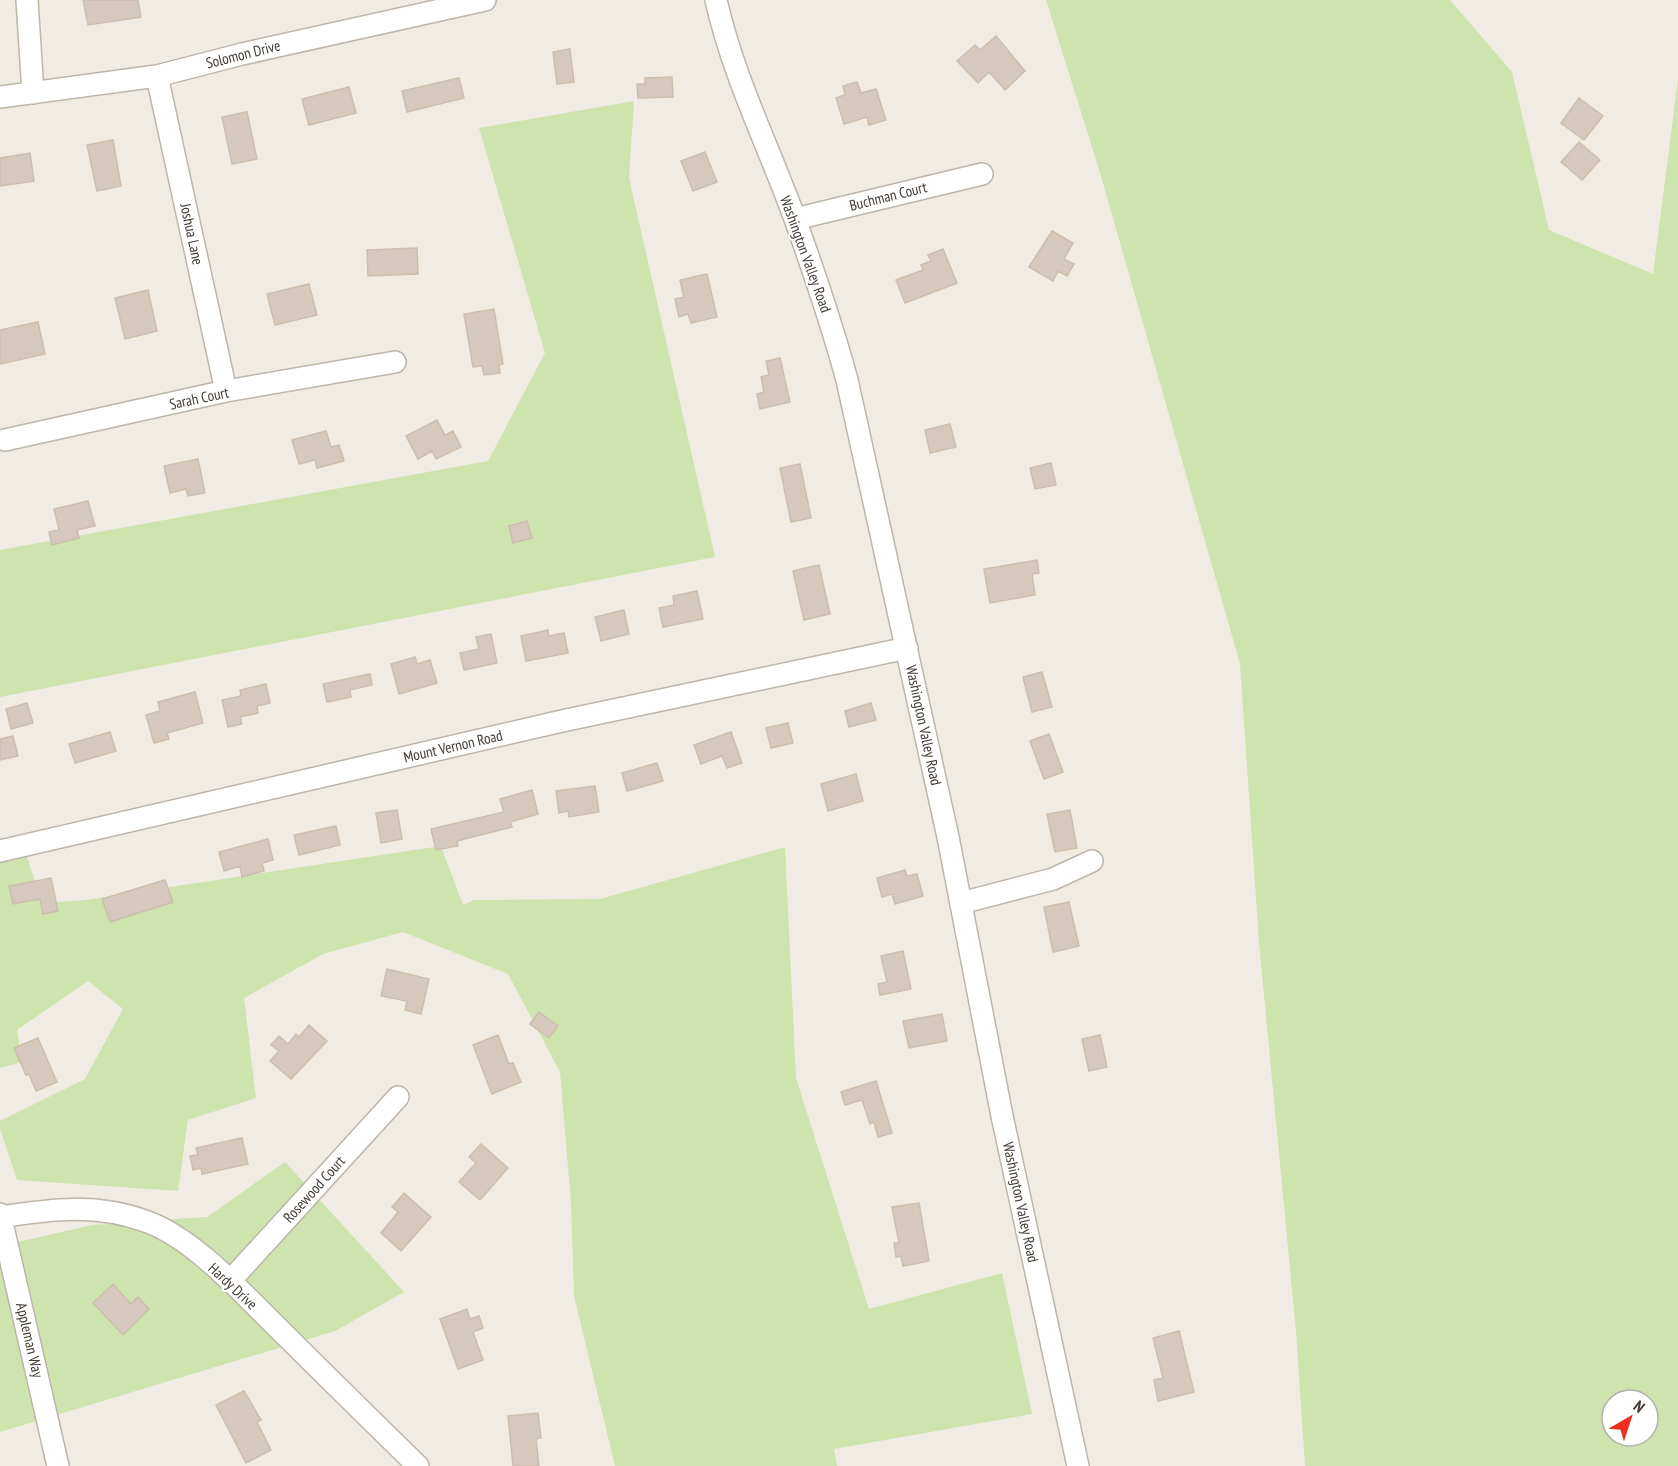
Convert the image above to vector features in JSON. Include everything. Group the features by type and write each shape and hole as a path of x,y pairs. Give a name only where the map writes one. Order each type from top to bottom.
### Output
{"street":[{"path":"27,0 33,93"},
{"name":"Solomon Drive","path":"0,97 157,76 243,54 485,0"},
{"name":"Washington Valley Road","path":"716,0 734,69 795,219 835,334 847,380 907,648 961,903 1002,1116 1078,1466"},
{"name":"Joshua Lane","path":"157,76 226,392"},
{"name":"Buchman Court","path":"795,219 982,174"},
{"name":"Sarah Court","path":"5,440 226,392 394,362"},
{"name":"Mount Vernon Road","path":"0,851 562,721 907,648"},
{"path":"961,903 1053,879 1092,861"},
{"name":"Rosewood Court","path":"230,1281 398,1097"},
{"name":"Hardy Drive","path":"0,1216 76,1208 97,1210 149,1222 190,1248 230,1281 418,1466"},
{"name":"Appleman Way","path":"0,1216 58,1466"}],"green space":[{"path":"1046,0 1450,0 1512,72 1549,230 1653,274 1678,80 1678,1466 1305,1466 1296,1332 1259,942 1240,664 1101,176"},
{"path":"634,101 629,178 715,557 0,697 0,550 488,461 545,353 479,128"},
{"path":"441,846 463,905 474,900 600,899 785,847 796,1078 869,1309 1002,1273 1032,1414 834,1449 837,1466 615,1466 574,1296 571,1202 560,1072 508,974 403,932 323,954 244,998 256,1098 188,1120 178,1191 17,1180 0,1129 0,1121 85,1079 123,1009 88,981 17,1030 22,1062 0,1068 0,861 26,854 42,903 85,900"},
{"path":"285,1162 404,1292 335,1331 0,1432 0,1246 92,1225 207,1217"}],"building":[{"path":"83,0 138,0 141,17 88,25"},
{"path":"996,36 1025,71 1005,90 989,72 978,83 957,61 975,45 980,50"},
{"path":"570,49 574,82 557,84 553,52"},
{"path":"672,77 673,97 638,98 637,84 645,84 645,78"},
{"path":"459,78 464,98 407,112 402,91"},
{"path":"857,82 861,93 876,89 886,120 869,125 867,117 844,124 836,98 845,95 843,86"},
{"path":"349,87 356,113 309,125 302,99"},
{"path":"1579,98 1603,116 1584,140 1561,123"},
{"path":"247,112 257,159 232,164 222,117"},
{"path":"113,140 121,186 97,191 87,145"},
{"path":"1579,142 1600,160 1582,180 1561,162"},
{"path":"705,152 717,182 693,191 681,161"},
{"path":"30,153 34,181 0,186 0,158"},
{"path":"1052,231 1073,243 1064,259 1074,264 1067,276 1058,271 1053,281 1029,267"},
{"path":"417,248 418,274 368,276 367,250"},
{"path":"943,249 957,283 905,303 896,280 923,270 921,265 931,261 928,255"},
{"path":"707,274 717,317 691,323 688,314 679,317 675,299 684,297 680,280"},
{"path":"309,284 317,315 275,325 267,294"},
{"path":"148,290 157,331 125,339 115,298"},
{"path":"494,309 503,364 499,365 500,373 484,375 482,366 473,367 464,314"},
{"path":"38,322 45,354 0,364 0,330"},
{"path":"780,358 790,402 760,409 757,394 764,392 761,377 769,375 766,361"},
{"path":"437,420 445,435 453,431 461,447 436,459 432,451 418,459 406,436"},
{"path":"950,424 956,447 930,453 925,430"},
{"path":"326,431 331,447 339,445 344,461 317,468 315,460 299,464 292,440"},
{"path":"198,459 205,493 188,496 186,489 170,493 164,466"},
{"path":"1051,463 1056,485 1035,489 1030,468"},
{"path":"800,464 811,518 791,522 780,468"},
{"path":"88,501 95,526 77,530 79,538 52,545 49,532 59,530 54,509"},
{"path":"527,521 532,538 513,543 509,526"},
{"path":"1037,560 1039,573 1032,574 1035,595 990,603 984,569"},
{"path":"819,565 830,614 804,620 793,571"},
{"path":"697,591 703,619 663,627 659,608 674,605 673,596"},
{"path":"624,610 629,634 601,641 595,617"},
{"path":"548,630 549,636 564,633 568,653 526,661 521,636"},
{"path":"491,634 497,663 464,670 460,653 479,649 476,637"},
{"path":"415,657 417,664 430,660 437,683 399,694 391,664"},
{"path":"1042,672 1052,707 1032,712 1023,677"},
{"path":"370,674 372,685 350,690 351,697 327,702 323,684"},
{"path":"266,684 270,703 257,706 258,713 240,717 242,724 228,727 222,700 241,696 240,690"},
{"path":"195,692 203,723 167,733 169,739 154,743 146,715 160,711 158,702"},
{"path":"27,703 33,723 11,729 6,709"},
{"path":"871,703 876,720 849,727 845,711"},
{"path":"788,723 793,743 771,748 766,728"},
{"path":"110,732 116,751 75,763 69,744"},
{"path":"731,732 742,763 727,768 722,756 701,764 694,745"},
{"path":"1049,734 1063,772 1044,779 1030,741"},
{"path":"13,736 18,756 0,760 0,739"},
{"path":"657,763 663,781 627,791 622,773"},
{"path":"856,774 863,801 828,811 821,784"},
{"path":"595,786 599,812 569,817 568,811 559,813 556,791"},
{"path":"532,790 538,814 510,822 512,827 457,841 458,846 436,850 431,829 504,812 500,799"},
{"path":"397,810 402,839 381,843 376,813"},
{"path":"1070,810 1077,848 1055,852 1047,814"},
{"path":"336,826 340,845 299,855 294,835"},
{"path":"268,839 273,860 262,863 264,871 242,877 240,866 224,871 219,852"},
{"path":"905,870 907,876 917,874 923,896 895,904 892,894 882,897 877,878"},
{"path":"51,878 58,911 43,914 40,899 13,904 9,886"},
{"path":"165,880 173,902 110,922 102,899"},
{"path":"1069,902 1079,946 1053,952 1044,907"},
{"path":"903,951 911,989 880,995 878,984 887,982 881,956"},
{"path":"387,969 429,979 421,1014 405,1010 407,1001 381,996"},
{"path":"539,1012 558,1026 549,1038 530,1024"},
{"path":"942,1014 947,1041 909,1048 903,1021"},
{"path":"309,1025 327,1041 291,1079 270,1061 279,1051 271,1045 279,1036 288,1044 296,1034 299,1037"},
{"path":"498,1035 509,1064 513,1063 521,1082 492,1094 473,1045"},
{"path":"1100,1035 1107,1067 1089,1071 1082,1039"},
{"path":"38,1038 57,1082 36,1091 14,1048"},
{"path":"876,1081 892,1133 878,1137 874,1122 870,1124 862,1100 845,1105 841,1092"},
{"path":"242,1138 248,1164 202,1174 201,1168 193,1170 190,1156 198,1155 196,1148"},
{"path":"481,1144 508,1168 480,1200 459,1182 476,1163 469,1157"},
{"path":"404,1193 431,1217 401,1251 381,1233 398,1212 392,1207"},
{"path":"919,1203 929,1261 903,1266 901,1256 896,1257 894,1243 899,1243 892,1207"},
{"path":"113,1284 131,1304 138,1297 149,1309 123,1335 93,1303"},
{"path":"467,1309 470,1319 479,1316 483,1328 473,1332 483,1360 458,1369 440,1319"},
{"path":"1179,1331 1194,1392 1158,1401 1154,1380 1163,1378 1153,1338"},
{"path":"244,1391 261,1420 257,1422 271,1450 246,1463 216,1405"},
{"path":"538,1413 541,1438 536,1439 539,1466 513,1466 508,1416"}]}
